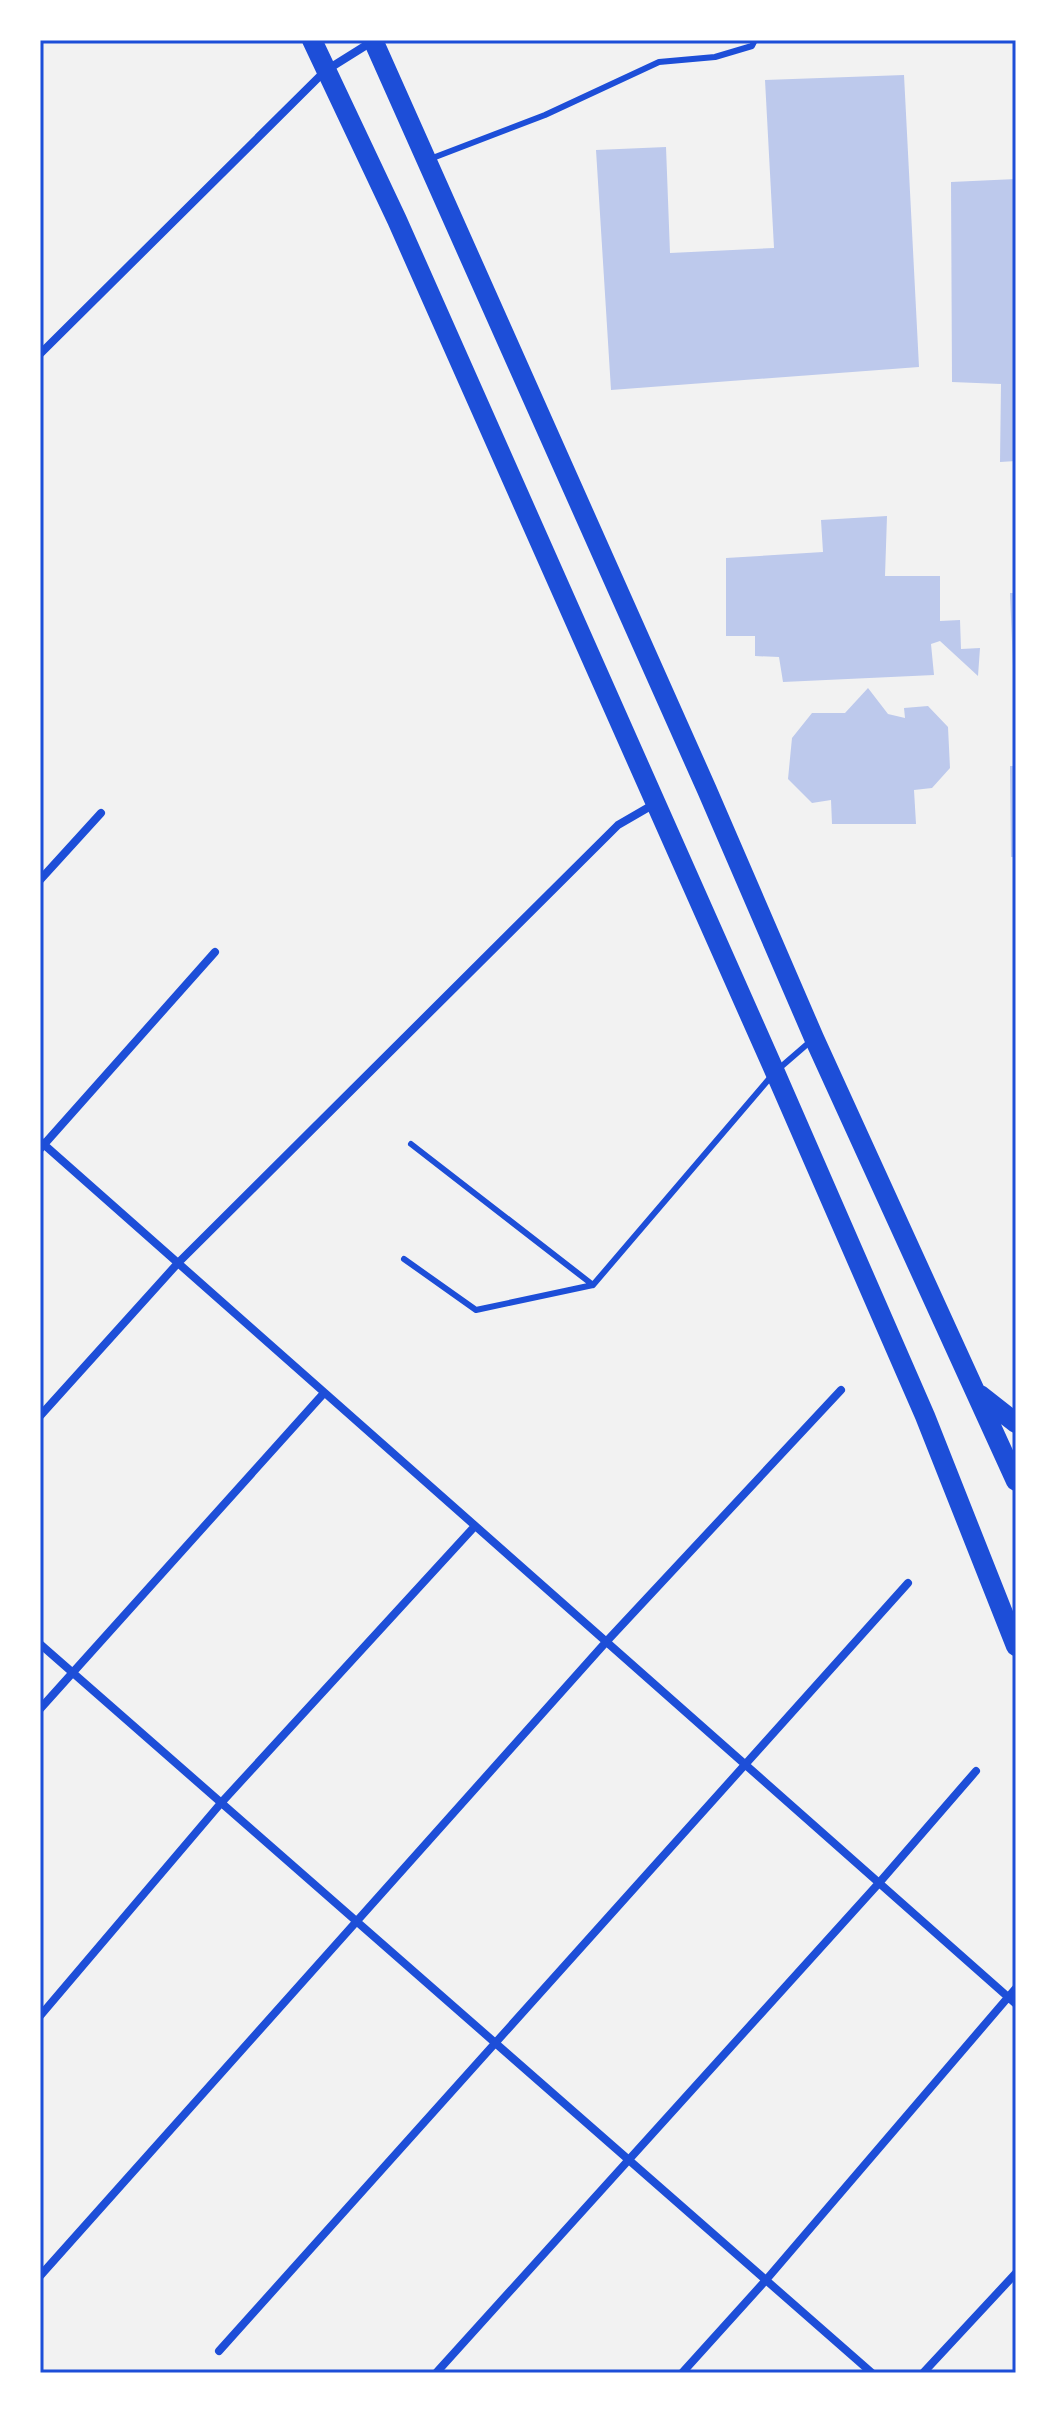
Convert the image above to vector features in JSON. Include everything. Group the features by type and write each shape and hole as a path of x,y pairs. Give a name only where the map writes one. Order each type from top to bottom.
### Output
{"main road":[{"path":"312,40 397,220 775,1072 925,1416 1016,1646"},
{"path":"373,40 814,1038 1016,1481"},
{"path":"977,1393 1016,1423"}],"street":[{"path":"40,354 325,71 373,40"},
{"path":"40,1416 178,1263 618,825 656,803"},
{"path":"40,880 101,813"},
{"path":"215,952 41,1145 1016,2004"},
{"path":"40,2276 606,1642 841,1390"},
{"path":"40,1709 324,1393"},
{"path":"40,2016 221,1803 475,1526"},
{"path":"219,2351 908,1583"},
{"path":"40,1644 872,2373"},
{"path":"436,2373 879,1883 976,1771"},
{"path":"682,2373 766,2280 1016,1988"},
{"path":"923,2373 1016,2273"}],"lane":[{"path":"426,160 545,115 659,62 715,57 752,46 755,40"},
{"path":"404,1259 476,1310 593,1285 775,1072 814,1038"},
{"path":"411,1144 593,1285"}],"building":[{"path":"904,75 919,367 611,390 596,150 666,147 670,253 774,248 765,80"},
{"path":"1016,179 1016,461 1000,462 1001,384 952,382 951,182"},
{"path":"887,516 885,576 940,576 940,621 960,620 961,649 980,648 978,676 940,641 931,644 934,675 783,682 779,657 755,656 755,636 726,636 726,558 823,552 821,520"},
{"path":"1010,593 1016,593 1016,666 1013,666"},
{"path":"868,688 888,714 905,718 904,708 928,706 948,727 950,768 932,788 914,790 916,824 832,824 831,800 812,803 788,779 792,738 812,713 845,713"},
{"path":"1010,766 1016,766 1016,857 1011,857"}]}
